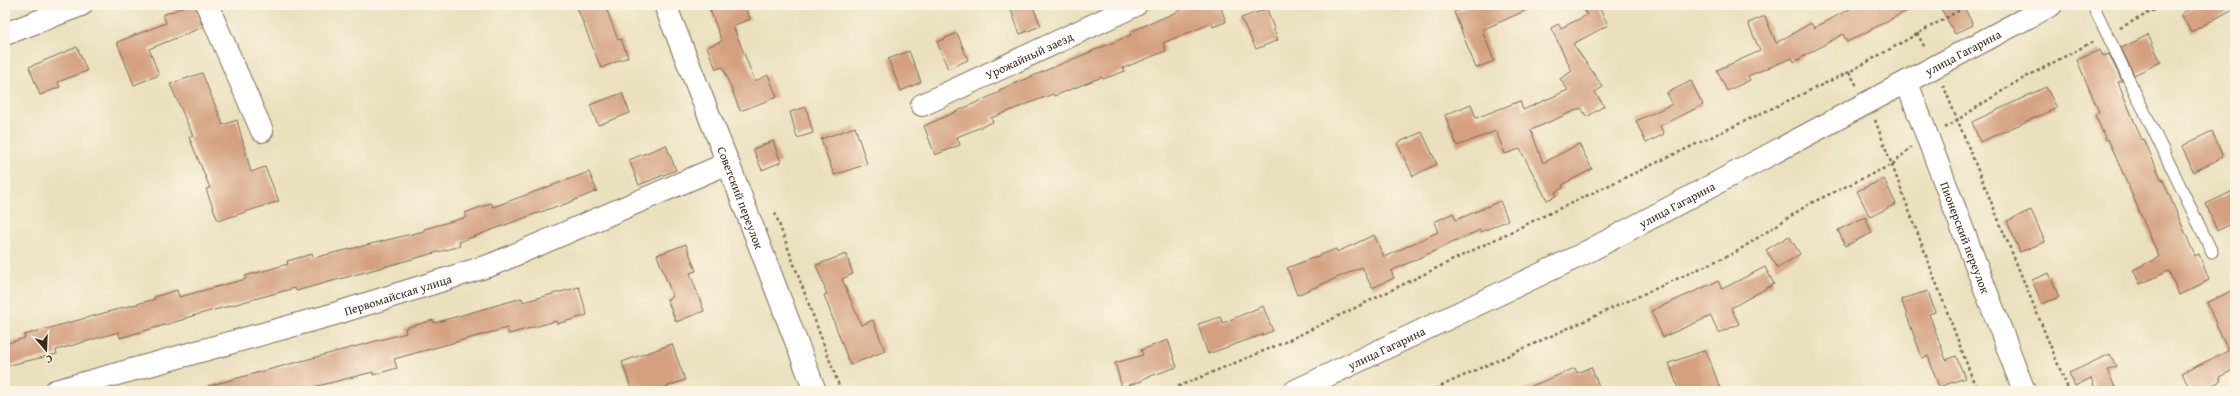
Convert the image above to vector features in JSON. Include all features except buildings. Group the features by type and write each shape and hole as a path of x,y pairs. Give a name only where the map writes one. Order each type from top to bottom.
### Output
{"street":[{"path":"5,34 82,5"},
{"path":"207,5 262,131"},
{"name":"Советский переулок","path":"665,5 728,163 815,391"},
{"name":"Урожайный заезд","path":"922,105 1136,5"},
{"name":"улица Гагарина","path":"1295,391 1583,254 1868,104 2051,5"},
{"name":"Пионерский переулок","path":"1907,83 2024,391"},
{"name":"Первомайская улица","path":"55,391 331,315 491,265 728,163"}],"lane":[{"path":"2093,5 2212,252"}],"path":[{"path":"1167,391 1283,343 1526,225 1850,72 1969,5"},
{"path":"1939,132 2013,84 2164,5"},
{"path":"1917,33 1958,119 2069,391"},
{"path":"1850,72 1868,104 1893,164 1978,391"},
{"path":"1430,391 1736,252 1809,204 1893,164 1913,145"},
{"path":"775,213 841,391"}]}
